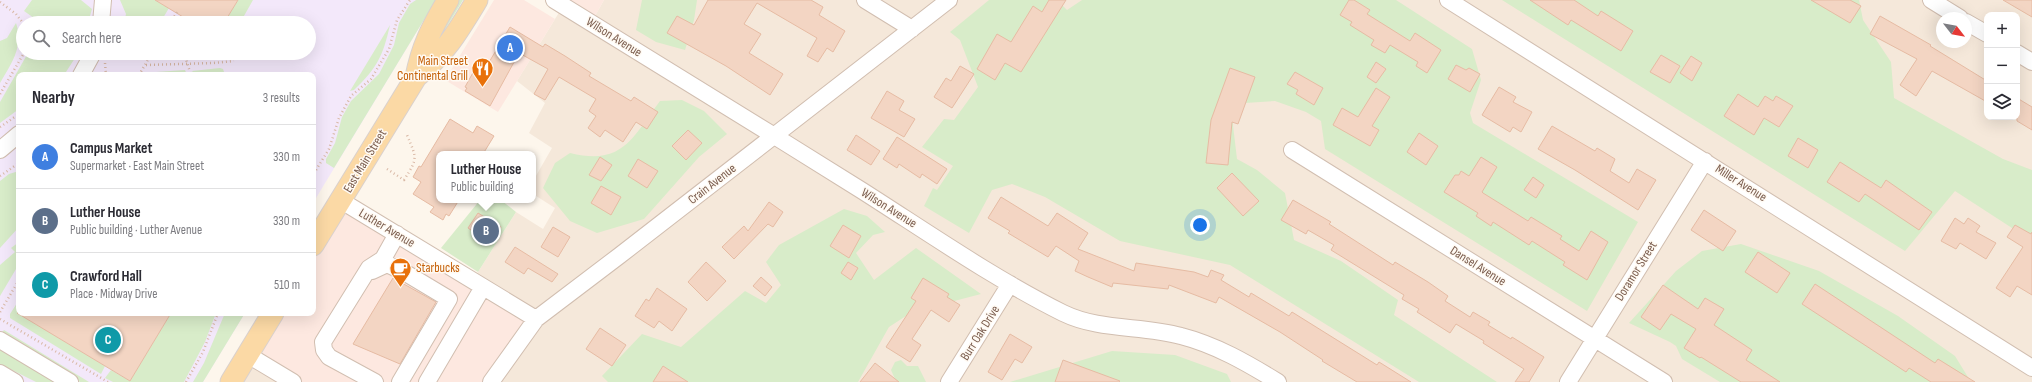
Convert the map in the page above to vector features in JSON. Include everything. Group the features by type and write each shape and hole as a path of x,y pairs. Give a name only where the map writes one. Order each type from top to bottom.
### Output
{"main road":[{"name":"East Main Street","path":"416,77 421,53 429,31 448,0"},
{"name":"East Main Street","path":"316,240 416,77 436,61 451,43 477,0"},
{"path":"231,382 270,316"}],"street":[{"path":"103,0 106,16"},
{"name":"Wilson Avenue","path":"554,0 1010,284 1065,314 1100,324 1180,335 1217,348 1246,362 1278,382"},
{"path":"865,0 912,29"},
{"name":"Crain Avenue","path":"491,382 536,319 949,0"},
{"name":"Miller Avenue","path":"1448,0 2032,368"},
{"path":"1931,0 1950,12"},
{"path":"1972,25 1984,32"},
{"path":"2020,55 2032,62"},
{"path":"83,72 89,60"},
{"path":"0,150 16,137"},
{"name":"Dansel Avenue","path":"1292,150 1664,382"},
{"name":"Doramor Street","path":"1568,382 1705,161"},
{"name":"Luther Avenue","path":"340,200 536,319"},
{"path":"375,382 329,357 323,346 323,342 364,275 369,268 380,262 397,234"},
{"path":"364,275 387,264 404,272 449,299 400,382"},
{"name":"Burr Oak Drive","path":"949,382 1010,284"},
{"path":"427,382 483,287"},
{"path":"0,340 70,382"},
{"path":"248,355 294,382"},
{"path":"0,374 15,382"}],"path":[{"path":"316,170 329,149 339,118 351,96 371,79 389,49 396,20 410,0"},
{"path":"0,2 18,16"},
{"path":"175,16 178,11"},
{"path":"0,94 20,60"},
{"path":"141,72 148,60"},
{"path":"186,60 190,72"},
{"path":"146,64 187,64 234,61"},
{"path":"387,169 404,180 415,163 415,154 407,136"},
{"path":"0,176 16,165"},
{"path":"0,312 16,285"},
{"path":"186,382 203,352 217,316"},
{"path":"0,319 108,382"}],"shaded area":[{"path":"0,0 436,0 316,198 316,72 16,72 16,316 243,316 203,382 0,382"},
{"path":"494,0 524,0 555,19 498,112 445,80"},
{"path":"554,0 604,0 591,23"},
{"path":"604,0 2032,0 2032,382 491,382 473,280 516,212 543,229 555,208 536,196 536,176 552,148 529,133 545,103 517,81 563,6 591,23"},
{"path":"340,200 536,319 491,382 293,382 248,355 271,316 316,316 316,241"},
{"path":"248,355 293,382 231,382"}],"green space":[{"path":"32,0 81,0 92,9 90,16 31,16 24,11"},
{"path":"120,0 155,0 169,8 164,16 126,16"},
{"path":"238,0 253,0 244,16 228,16"},
{"path":"416,0 436,0 334,168 326,163 326,159 335,143 342,117 351,101 379,74 394,45 399,23 410,4"},
{"path":"457,0 463,0 440,38 437,40"},
{"path":"642,0 697,0 694,20 685,50 656,42 636,30"},
{"path":"989,0 1057,0 1067,10 1082,0 1396,0 1472,49 1481,80 1470,113 1473,123 1638,222 1587,311 1325,149 1321,121 1306,112 1275,101 1245,103 1232,117 1237,159 1257,170 1285,193 1294,240 1341,261 1398,300 1394,315 1497,382 1419,382 1230,265 1120,241 1045,197 1012,184 992,190 969,233 924,206 933,188 937,190 953,166 922,147 944,119 954,120 978,87 960,40 950,32"},
{"path":"1502,0 1859,0 1863,20 1891,62 1894,98 2003,159 2032,170 2032,241 1955,191 1905,251"},
{"path":"16,23 16,52 0,83 0,41 7,38"},
{"path":"390,25 385,45 374,68 354,90 350,91"},
{"path":"24,60 74,60 66,72 17,72"},
{"path":"220,68 223,69 224,72 193,72 192,71"},
{"path":"185,70 186,72 156,72"},
{"path":"16,74 16,111 0,123 0,102"},
{"path":"682,100 704,111 727,134 699,157 644,219 597,233 570,221 543,188 555,163 570,153 588,156 602,156 614,152 624,146 633,137 642,127 660,101"},
{"path":"16,172 16,230 0,248 0,181 9,174"},
{"path":"478,203 505,203 516,212 478,272 441,248"},
{"path":"844,209 867,216 885,232 873,235 856,253 874,280 916,248 981,294 912,312 889,327 858,382 608,382 602,376 642,334 681,347 745,291 766,303 781,285 766,262 779,245"},
{"path":"16,244 16,269 0,296 0,265 15,252 11,248"},
{"path":"1741,244 1819,271 1898,316 1955,356 1971,382 1720,382 1682,359 1676,346 1670,342 1629,323 1676,271 1702,251"},
{"path":"16,305 16,316 22,316 105,366 101,374 10,318 10,314"},
{"path":"169,316 215,316 205,342 184,382 113,382 105,378 111,370 130,381"},
{"path":"224,316 243,316 203,382 193,382 204,363"},
{"path":"4,330 89,382 80,382 0,335"},
{"path":"0,348 59,382 36,382 0,364"},
{"path":"1112,351 1175,355 1227,374 1231,382 1010,382"},
{"path":"901,360 907,366 918,366 926,382 892,382 895,379 891,370 895,362"}],"building":[{"path":"155,0 238,0 228,16 181,16"},
{"path":"708,0 811,0 823,7 819,15 845,31 833,52 827,48 818,62 807,56 817,38 757,3 744,24 761,34 749,53 783,74 770,95 726,66 667,33 677,16 694,25"},
{"path":"1049,0 1066,0 1021,72 1005,63 995,80 977,69 997,34 1011,42 1033,6 1042,12"},
{"path":"1349,0 1354,0 1370,10 1367,14 1410,41 1415,33 1441,50 1427,73 1416,66 1418,62 1390,45 1385,53 1371,45 1374,40 1350,25 1352,22 1340,15"},
{"path":"1530,0 1574,0 1598,16 1601,11 1633,31 1621,51 1571,20 1568,25"},
{"path":"1811,0 1850,0 1861,6 1850,23"},
{"path":"2003,0 2032,0 2032,17"},
{"path":"1880,16 1931,45 1930,46 1984,79 1984,100 1932,71 1916,96 1900,85 1917,59 1870,34"},
{"path":"510,27 543,47 545,44 565,56 591,73 589,76 631,101 634,97 658,112 647,129 636,122 623,142 605,130 600,137 588,128 596,116 589,111 596,99 559,77 545,100 534,94 548,69 519,53 490,106 465,91 467,88 465,87 475,69 482,74"},
{"path":"1661,55 1680,66 1670,83 1650,72"},
{"path":"1691,56 1702,63 1692,81 1680,73"},
{"path":"1376,62 1386,69 1376,83 1367,77"},
{"path":"1456,65 1466,70 1469,68 1480,74 1470,92 1448,79"},
{"path":"960,66 974,74 952,108 934,97 946,78 951,81"},
{"path":"1230,68 1255,77 1238,124 1232,122 1228,165 1206,163 1211,120"},
{"path":"1295,72 1323,88 1314,105 1296,94 1298,90 1287,84"},
{"path":"1499,87 1516,97 1513,102 1532,112 1521,132 1513,127 1510,132 1482,115"},
{"path":"1376,88 1390,97 1372,126 1379,130 1370,146 1333,125 1342,108 1358,117"},
{"path":"887,91 904,101 899,110 915,119 904,137 871,118"},
{"path":"1738,94 1758,107 1765,96 1773,101 1776,96 1793,106 1779,127 1764,118 1754,135 1724,116"},
{"path":"2020,100 2032,107 2032,130 2017,121 2020,120"},
{"path":"450,119 473,133 477,126 494,136 485,151 436,151 436,203 457,203 449,216 446,214 443,220 430,212 434,207 413,194 421,182 413,177 419,166 421,167"},
{"path":"1552,126 1595,151 1597,148 1615,159 1610,171 1629,183 1637,169 1656,180 1638,210 1575,170 1538,149"},
{"path":"688,130 702,143 686,160 672,146"},
{"path":"1419,133 1438,146 1426,165 1407,152"},
{"path":"856,135 880,151 871,165 847,150"},
{"path":"897,137 947,169 937,184 922,174 920,178 899,164 897,168 883,159"},
{"path":"1798,138 1818,150 1808,168 1788,156"},
{"path":"600,157 612,165 601,181 589,175"},
{"path":"1481,157 1497,167 1482,192 1483,193 1528,221 1531,217 1562,236 1560,239 1579,251 1591,231 1608,242 1587,280 1563,265 1565,262 1532,241 1529,245 1493,222 1491,226 1476,216 1478,213 1444,192 1455,175 1459,175 1461,171 1469,176"},
{"path":"638,159 658,171 647,188 628,176"},
{"path":"1840,162 1881,188 1886,180 1932,212 1919,230 1865,194 1859,202 1827,182"},
{"path":"1232,173 1259,201 1243,216 1217,188"},
{"path":"1533,177 1544,185 1536,198 1524,190"},
{"path":"601,186 621,197 611,215 591,203"},
{"path":"1001,197 1048,226 1057,213 1088,233 1078,249 1134,271 1136,263 1194,272 1208,277 1211,270 1224,275 1221,280 1249,297 1251,293 1289,316 1292,312 1377,365 1379,362 1411,382 1357,382 1322,361 1323,360 1280,332 1219,297 1216,303 1169,285 1168,289 1113,283 1112,287 1088,277 1075,271 1079,261 1056,246 1048,257 1008,233 1010,231 988,218"},
{"path":"1293,200 1331,222 1329,224 1393,265 1395,262 1428,282 1448,296 1445,301 1470,317 1473,312 1490,322 1488,325 1511,339 1512,337 1544,357 1529,382 1515,382 1524,369 1483,343 1484,341 1456,324 1450,333 1417,312 1419,309 1402,299 1404,295 1331,250 1334,245 1308,230 1306,234 1281,220"},
{"path":"769,202 783,212 773,227 768,224 734,259 722,247 744,226 748,231"},
{"path":"1704,210 1736,231 1723,251 1691,230"},
{"path":"478,213 501,227 491,244 468,228"},
{"path":"1955,218 1964,224 1968,218 1980,226 1976,232 1996,243 1986,259 1960,243 1956,249 1941,241"},
{"path":"843,225 861,236 849,258 830,246"},
{"path":"2015,225 2031,234 2032,232 2032,295 2017,286 2010,297 1996,288 2023,247 2007,237"},
{"path":"553,227 570,237 558,257 541,247"},
{"path":"515,247 558,274 552,282 528,268 524,274 505,262"},
{"path":"1758,252 1790,273 1777,293 1745,272"},
{"path":"706,262 726,281 707,301 688,282"},
{"path":"848,262 858,268 851,280 841,273"},
{"path":"761,277 772,287 765,296 753,286"},
{"path":"393,278 436,302 400,364 353,344"},
{"path":"923,278 949,294 947,297 960,305 949,322 931,310 912,339 921,345 910,362 886,347 916,301 911,298"},
{"path":"1815,284 1935,363 1938,359 1975,382 1931,382 1909,368 1906,372 1802,304"},
{"path":"1663,285 1698,309 1705,298 1724,309 1714,325 1752,350 1746,360 1780,382 1741,382 1684,348 1696,329 1671,314 1660,330 1641,317"},
{"path":"657,288 687,309 672,331 659,321 654,328 635,316 646,299 649,301"},
{"path":"22,316 169,316 130,381"},
{"path":"600,328 626,345 612,366 586,349"},
{"path":"1010,334 1032,347 1022,363 1015,359 1002,380 988,372"},
{"path":"1063,360 1120,381 1055,382"},
{"path":"875,363 899,382 860,382"},
{"path":"663,366 688,382 653,382"}],"place":[{"name":"Campus Market","path":"510,48"},
{"name":"Main Street Continental Grill","path":"483,88"},
{"name":"Luther House","path":"486,231"},
{"name":"Starbucks","path":"401,288"},
{"name":"Crawford Hall","path":"108,340"}]}
